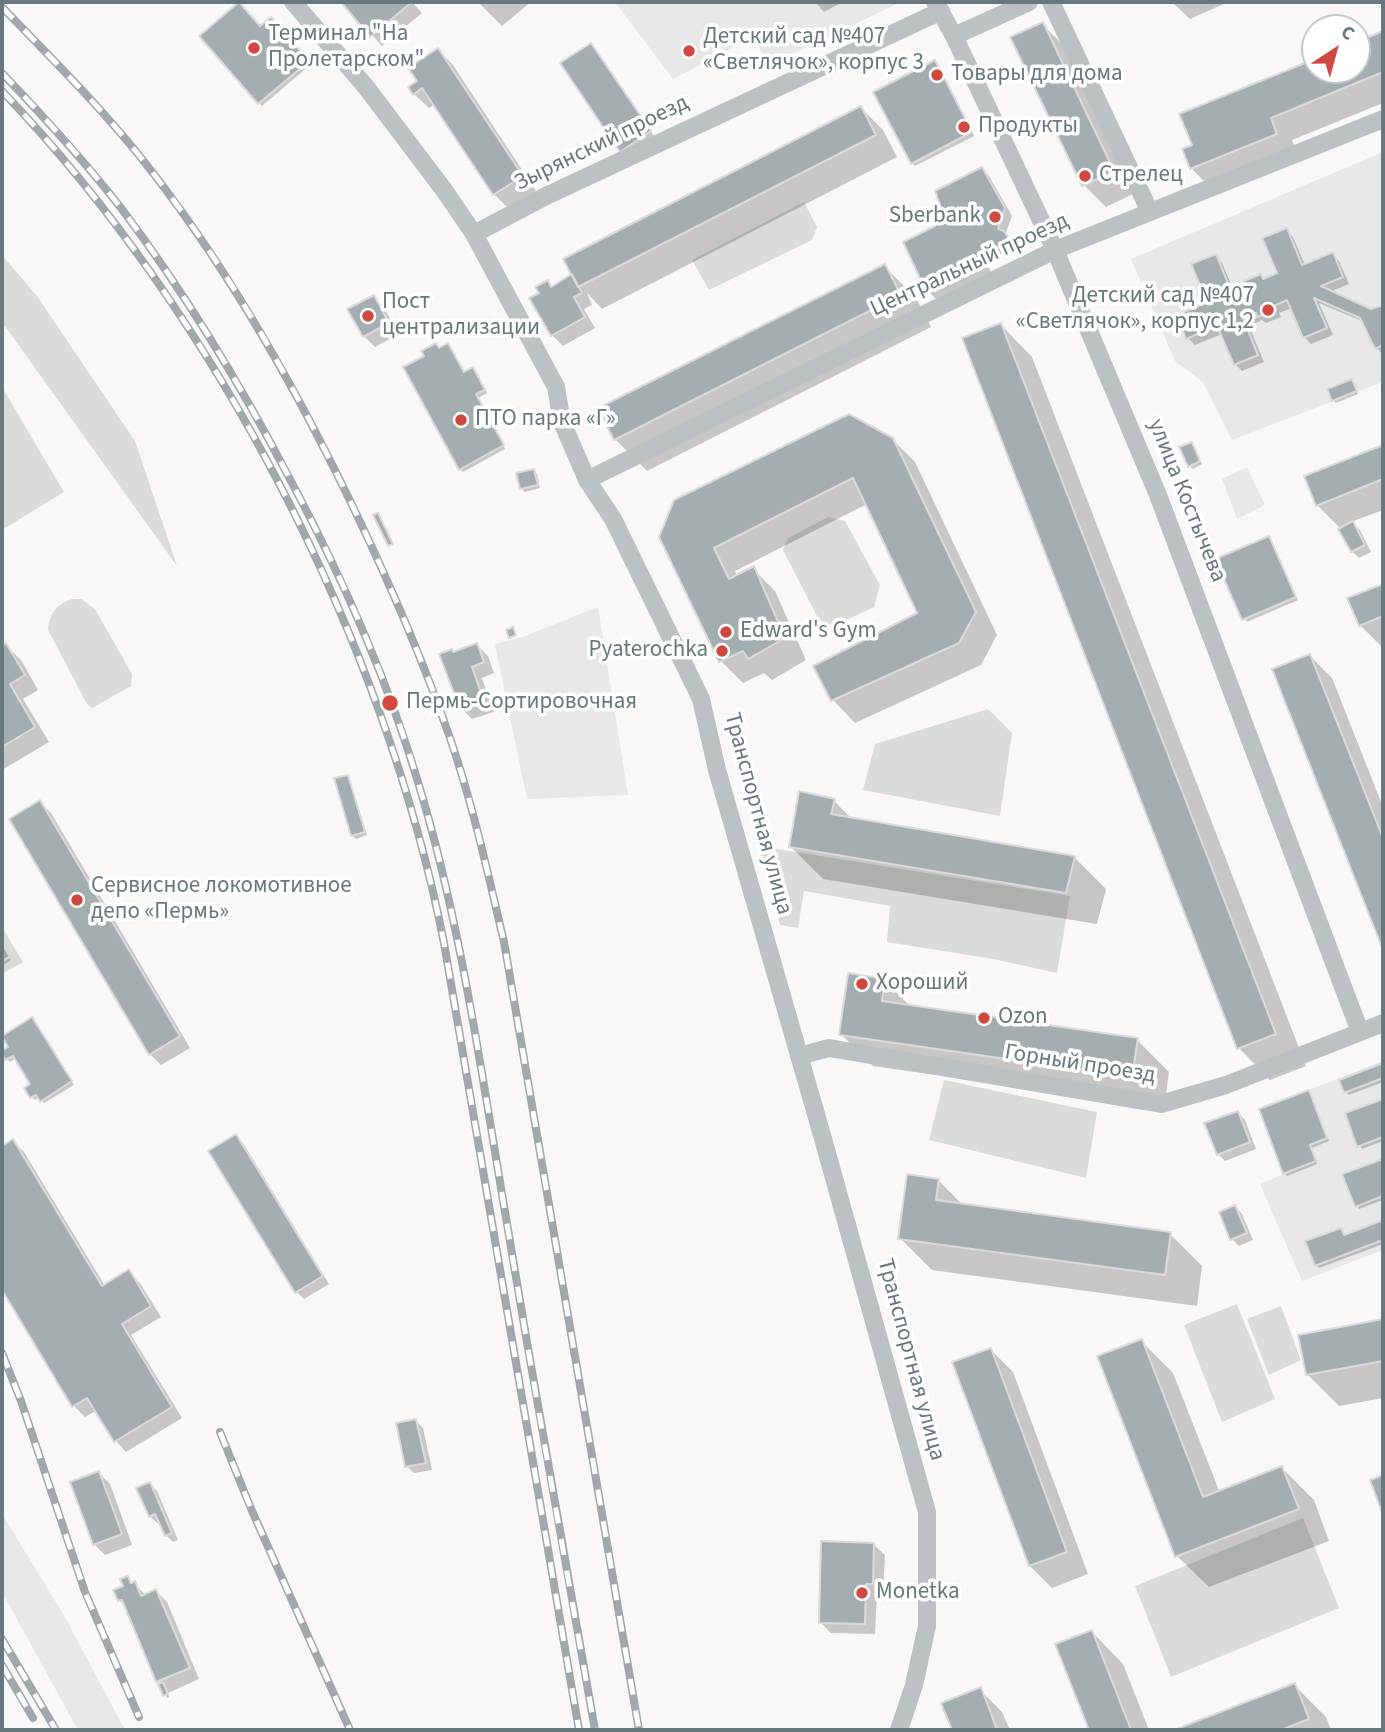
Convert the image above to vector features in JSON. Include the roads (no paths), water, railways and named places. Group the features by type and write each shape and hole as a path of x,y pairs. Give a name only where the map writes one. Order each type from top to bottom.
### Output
{"street":[{"name":"Транспортная улица","path":"293,2 366,88 474,234 556,387 562,422 587,480 613,519 701,699 717,770 927,1512 927,1626 914,1685 899,1730"},
{"path":"954,36 1029,2"},
{"path":"1051,2 1150,212"},
{"name":"Зырянский проезд","path":"474,234 546,196 938,6"},
{"name":"улица Костычева","path":"938,6 1055,250 1158,495 1360,1032"},
{"name":"Центральный проезд","path":"587,480 1055,250 1383,119"},
{"name":"Горный проезд","path":"799,1056 829,1048 1161,1104 1226,1085 1383,1023"}],"railway":[{"path":"2,7 89,97 138,154 170,195 229,281 282,370 331,462 393,594 440,709 473,814 504,942 639,1730"},
{"path":"2,73 93,173 121,208 212,342 311,519 362,629 406,743 433,834 457,939 595,1730"},
{"path":"2,91 80,179 153,276 220,379 281,487 335,600 380,714 417,829 444,943 579,1730"},
{"path":"2,1353 21,1401 85,1592 139,1717"},
{"path":"220,1432 252,1511 350,1730"},
{"path":"2,1639 56,1730"},
{"path":"2,1665 33,1718"}],"place":[{"name":"Терминал \"На Пролетарском\"","path":"254,48"},
{"name":"Детский сад №407 «Светлячок», корпус 3","path":"689,51"},
{"name":"Товары для дома","path":"937,75"},
{"name":"Продукты","path":"964,127"},
{"name":"Стрелец","path":"1085,176"},
{"name":"Sberbank","path":"995,217"},
{"name":"Детский сад №407 «Светлячок», корпус 1,2","path":"1268,310"},
{"name":"Пост централизации","path":"368,316"},
{"name":"ПТО парка «Г»","path":"461,420"},
{"name":"Edward's Gym","path":"726,632"},
{"name":"Pyaterochka","path":"722,651"},
{"name":"Пермь-Сортировочная","path":"390,703"},
{"name":"Сервисное локомотивное депо «Пермь»","path":"77,900"},
{"name":"Хороший","path":"862,984"},
{"name":"Ozon","path":"984,1018"},
{"name":"Monetka","path":"862,1593"}]}
